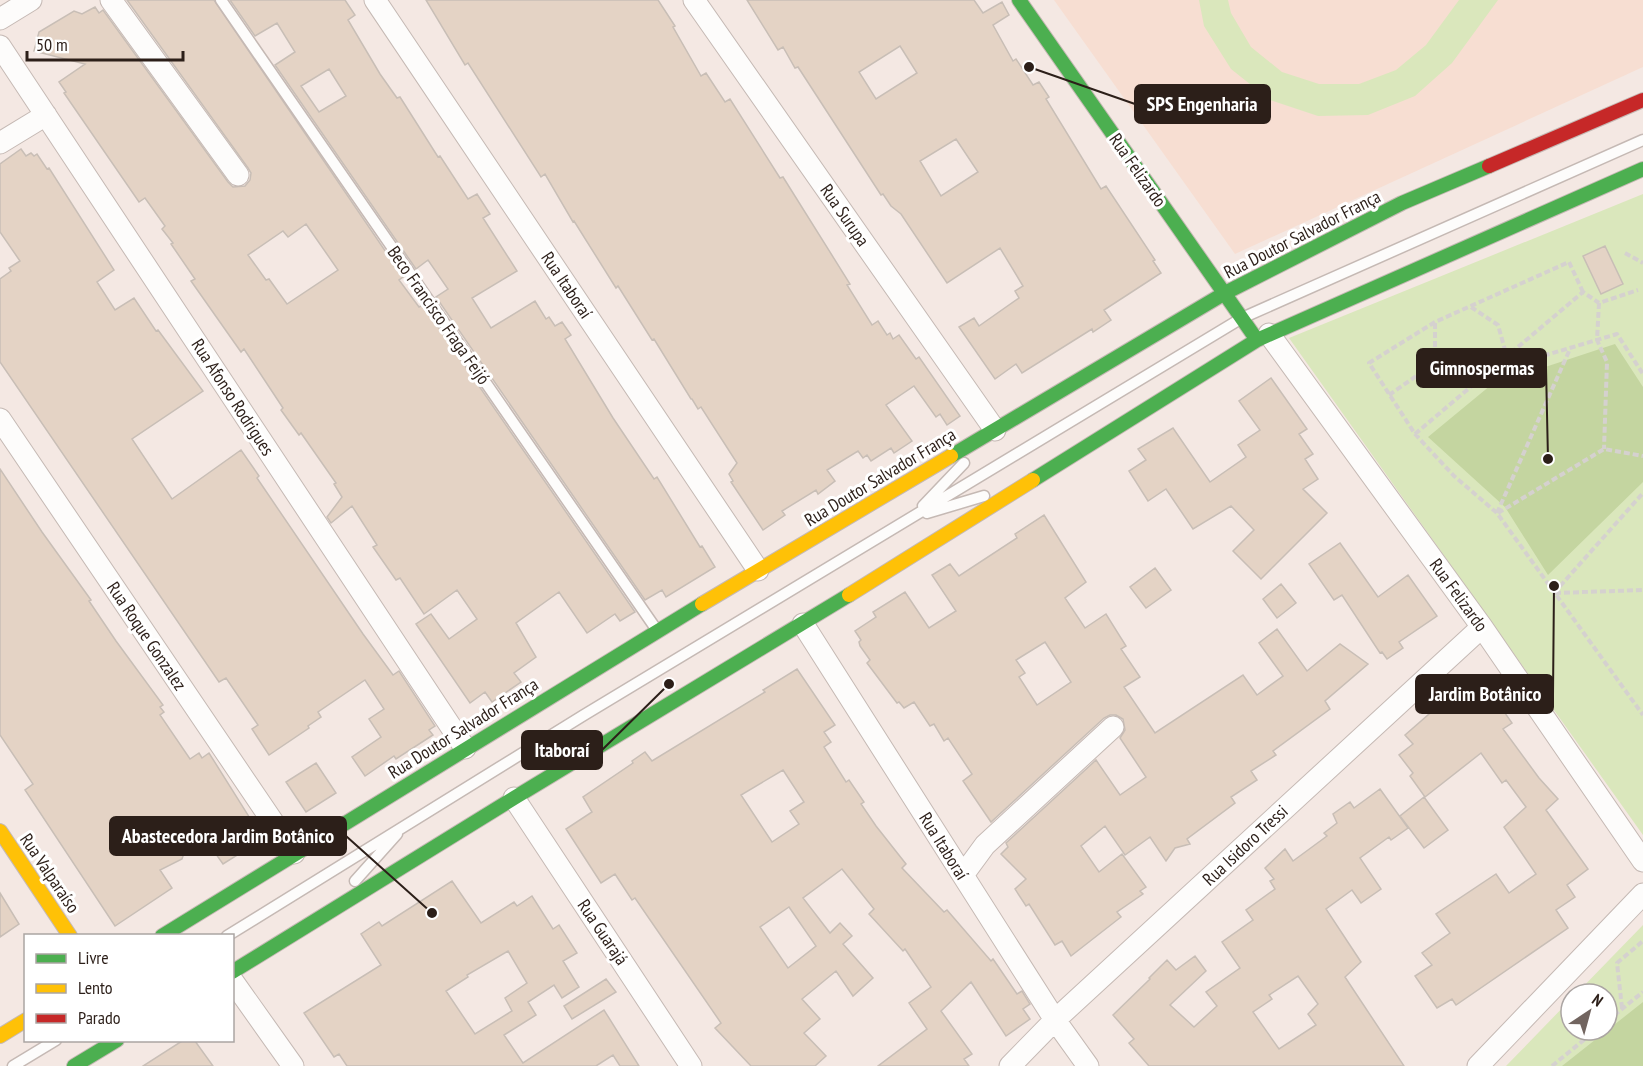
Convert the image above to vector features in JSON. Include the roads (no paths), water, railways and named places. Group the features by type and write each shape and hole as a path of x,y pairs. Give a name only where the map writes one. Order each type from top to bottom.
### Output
{"main road":[{"name":"Rua Felizardo","path":"1019,0 1242,318 1263,337"},
{"name":"Rua Doutor Salvador França","path":"165,934 657,630 1225,293 1402,203 1643,100"},
{"path":"234,971 514,798 803,624 1263,337 1643,169"},
{"name":"Rua Valparaíso","path":"0,831 69,934"},
{"path":"0,1034 24,1021"},
{"path":"74,1066 115,1042"}],"street":[{"path":"0,19 31,0"},
{"path":"111,0 238,175"},
{"name":"Rua Itaboraí","path":"375,0 758,570"},
{"name":"Rua Surupa","path":"694,0 995,430"},
{"name":"Rua Afonso Rodrigues","path":"0,46 465,748"},
{"path":"0,143 46,115"},
{"name":"Rua Felizardo","path":"1263,337 1482,627 1643,861"},
{"name":"Rua Roque Gonzalez","path":"0,419 294,853"},
{"name":"Rua Itaboraí","path":"803,624 1055,1020 1088,1066"},
{"name":"Rua Isidoro Tressi","path":"1010,1066 1055,1020 1482,627"},
{"path":"963,875 985,844 1113,727"},
{"name":"Rua Guarajá","path":"514,798 691,1066"},
{"path":"1478,1066 1643,894"},
{"path":"234,983 293,1066"}],"lane":[{"name":"Beco Francisco Fraga Feijó","path":"221,0 657,630"},
{"path":"230,934 404,826 1242,318 1643,140"},
{"path":"912,517 995,430"},
{"path":"912,517 1027,483"},
{"path":"327,913 404,826"},
{"path":"13,1066 54,1042"}],"place":[{"name":"SPS Engenharia","path":"1029,67"},
{"name":"Gimnospermas","path":"1548,459"},
{"name":"Jardim Botânico","path":"1554,586"},
{"name":"Itaboraí","path":"669,684"},
{"name":"Abastecedora Jardim Botânico","path":"432,913"}]}
